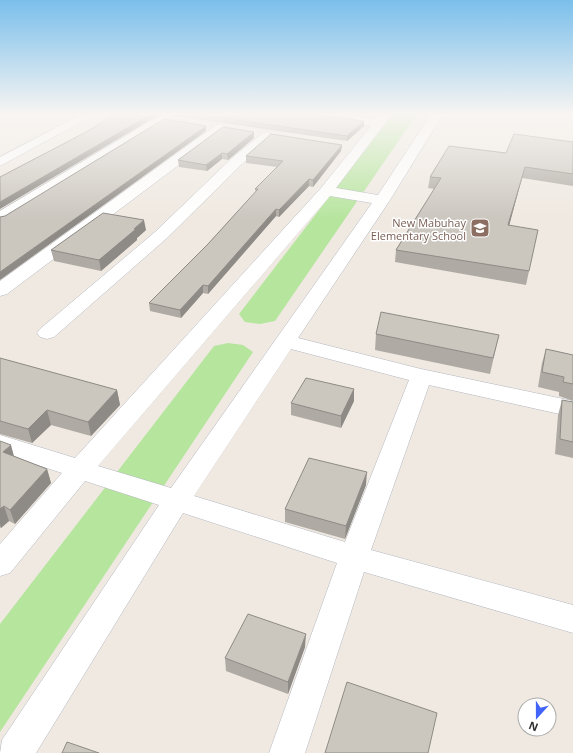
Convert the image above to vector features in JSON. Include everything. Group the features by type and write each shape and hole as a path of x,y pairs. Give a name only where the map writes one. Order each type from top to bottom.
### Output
{"street":[{"path":"0,162 24,149"},
{"path":"0,218 116,149"},
{"path":"0,290 184,149"},
{"path":"47,333 161,234 251,149"},
{"path":"0,564 80,469 326,191 349,149"},
{"path":"15,753 177,500 382,200 415,149"},
{"path":"326,191 382,200"},
{"path":"285,342 421,376 573,409"},
{"path":"287,753 354,557 421,376"},
{"path":"0,444 354,557 573,620"}],"green space":[{"path":"366,149 393,149 275,321 260,324 245,322 239,314"},
{"path":"228,343 243,345 253,352 0,732 0,624 214,346"}],"building":[{"path":"53,149 91,149 0,202 0,177"},
{"path":"115,149 173,149 0,272 0,217 5,216"},
{"path":"193,149 233,149 227,154 222,153 206,165 178,160"},
{"path":"254,149 339,149 313,180 309,179 279,210 276,209 208,286 203,285 180,310 149,303 208,244 258,189 255,189 283,161 246,156"},
{"path":"447,149 475,149 506,153 508,149 573,149 573,174 525,167 508,225 538,230 529,271 396,250 441,178 430,177"},
{"path":"103,213 144,220 134,229 136,229 99,260 51,250"},
{"path":"381,312 499,335 493,358 376,334"},
{"path":"546,349 573,355 573,384 563,382 564,377 542,372"},
{"path":"0,358 117,390 88,422 47,410 28,429 0,421"},
{"path":"306,378 354,389 341,416 291,403"},
{"path":"562,400 573,402 573,442 560,439"},
{"path":"0,441 11,445 3,452 47,469 10,510 4,506 0,509"},
{"path":"309,458 367,472 346,526 285,509"},
{"path":"248,614 306,634 288,682 225,658"},
{"path":"347,682 437,713 428,753 325,753"},
{"path":"67,742 99,753 62,753"}],"place":[{"name":"New Mabuhay Elementary School","path":"480,228"}]}
